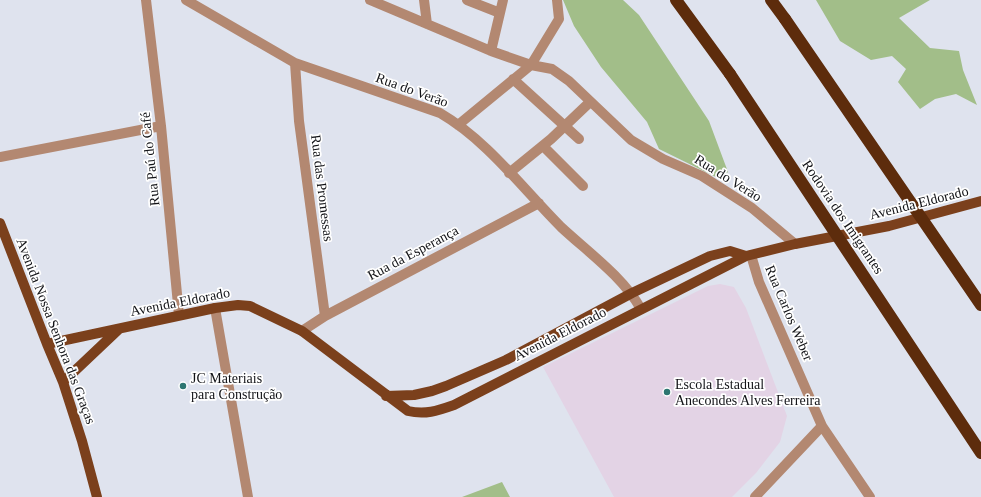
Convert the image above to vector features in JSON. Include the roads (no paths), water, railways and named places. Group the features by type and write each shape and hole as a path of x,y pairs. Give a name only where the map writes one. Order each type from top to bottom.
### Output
{"highway":[{"name":"Rodovia dos Imigrantes","path":"676,0 730,74 981,453"},
{"path":"771,0 981,306"}],"main road":[{"name":"Avenida Eldorado","path":"47,344 215,308 238,305 250,306 302,331 386,396 408,411 420,414 434,413 454,405 748,256 795,244 889,226 981,201"},
{"name":"Avenida Nossa Senhora das Graças","path":"0,223 63,382 82,441 97,497"},
{"name":"Avenida Eldorado","path":"386,396 414,395 432,392 506,360 632,293 719,253 730,250 748,256"},
{"name":"Avenida Eldorado","path":"63,382 119,329"},
{"path":"506,360 513,374"}],"street":[{"name":"Rua Paú do Café","path":"146,0 161,126 179,315"},
{"name":"Rua do Verão","path":"186,0 295,63 440,113 458,125 476,139 539,203 632,293 641,309"},
{"name":"Rua do Verão","path":"370,0 491,51 531,65 552,69 569,81 623,134 637,145 663,159 702,176 752,208 795,244"},
{"path":"424,0 426,24"},
{"path":"467,0 500,13"},
{"path":"491,51 503,0"},
{"path":"458,125 531,65 559,18 557,0"},
{"name":"Rua das Promessas","path":"295,63 299,121 324,316"},
{"path":"513,79 580,139"},
{"path":"509,173 543,146 590,102"},
{"path":"0,157 161,126"},
{"path":"543,146 583,186"},
{"name":"Rua da Esperança","path":"302,331 324,316 539,203"},
{"name":"Rua Carlos Weber","path":"748,256 822,426 870,497"},
{"path":"215,308 248,497"},
{"path":"755,497 822,426"}],"place":[{"name":"JC Materiais para Construção","path":"183,386"},
{"name":"Escola Estadual Anecondes Alves Ferreira","path":"667,392"}]}
